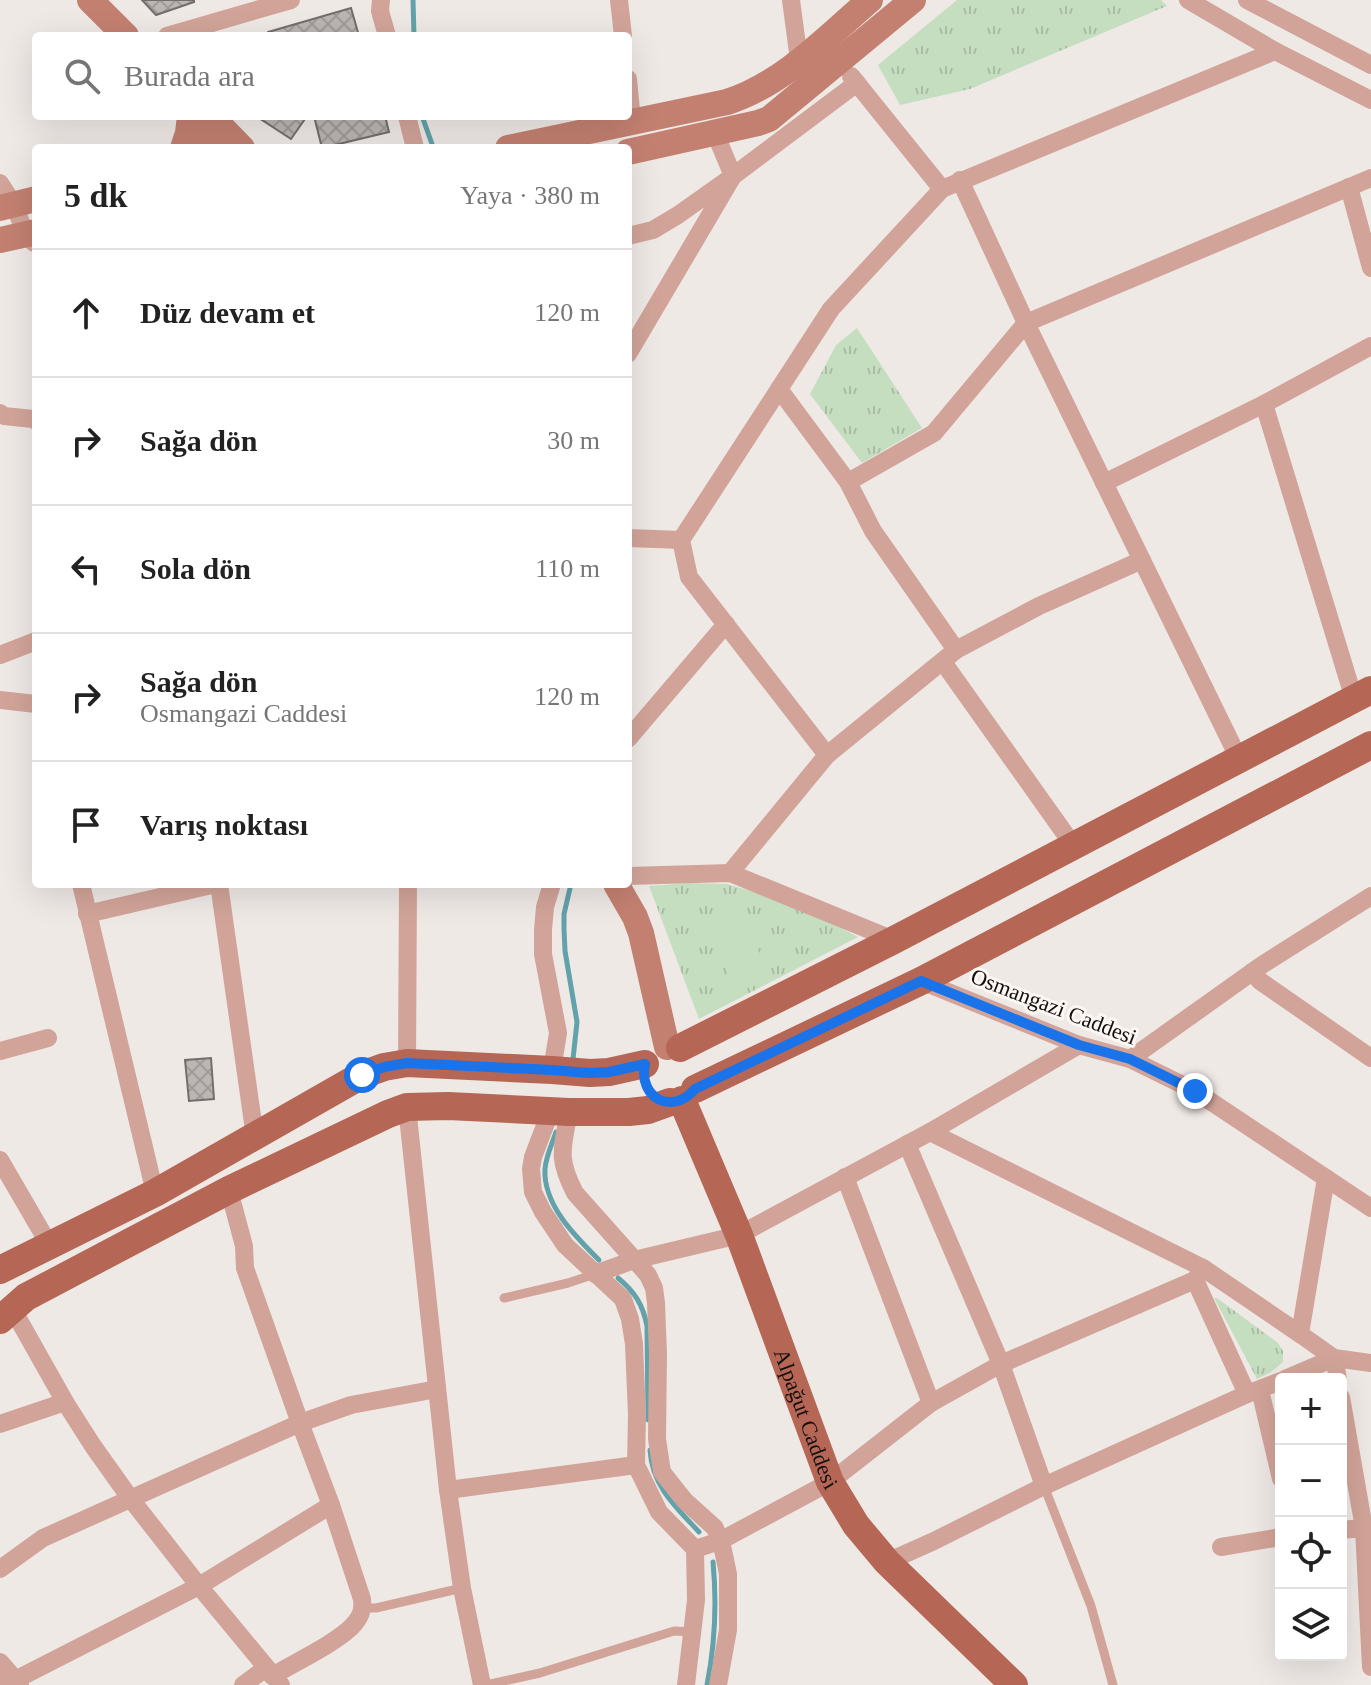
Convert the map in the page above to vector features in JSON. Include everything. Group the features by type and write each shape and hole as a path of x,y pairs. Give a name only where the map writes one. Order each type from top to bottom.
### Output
{"main road":[{"path":"90,0 122,32"},
{"path":"526,144 727,102 746,95 768,84 870,0"},
{"path":"632,151 769,119 913,0"},
{"path":"184,144 190,120"},
{"path":"193,120 209,144"},
{"path":"215,120 238,144"},
{"path":"0,240 32,237"},
{"path":"0,1270 155,1193 362,1075 384,1067 407,1063 590,1073 609,1072 664,1053 894,940 1363,694"},
{"path":"6,1314 26,1297 229,1190 407,1107 629,1112 648,1110 682,1097 921,981 1371,745"},
{"path":"618,888 641,933 664,1053 644,1081 654,1096 661,1100 682,1097 698,1083 697,1064 693,1056 664,1053"},
{"name":"Alpağut Caddesi","path":"682,1097 739,1235 830,1482 856,1525 887,1562 1014,1685"}],"street":[{"path":"181,32 291,0"},
{"path":"381,0 380,11 386,32"},
{"path":"619,0 623,32"},
{"path":"791,0 799,60"},
{"path":"1188,0 1275,51 1371,100"},
{"path":"1247,0 1371,65"},
{"path":"827,755 689,577 681,540 831,309 942,189 1275,51"},
{"path":"839,61 942,189"},
{"path":"632,235 653,230 678,215 857,83"},
{"path":"408,120 414,144"},
{"path":"715,133 733,176"},
{"path":"632,347 733,176"},
{"path":"848,482 934,433 1026,323 1371,178"},
{"path":"960,180 1026,323 1239,759"},
{"path":"1349,187 1371,268"},
{"path":"13,199 32,235"},
{"path":"1104,483 1264,404 1371,346"},
{"path":"779,389 848,482 873,531 950,656 1073,845"},
{"path":"1264,404 1363,694"},
{"path":"1,416 32,419"},
{"path":"632,538 681,540"},
{"path":"730,873 827,755 950,656 1039,606 1142,560"},
{"path":"632,734 726,624"},
{"path":"0,655 32,643"},
{"path":"0,700 32,704"},
{"path":"632,876 730,873 894,940"},
{"path":"82,888 155,1193"},
{"path":"87,914 201,888"},
{"path":"219,888 255,1137"},
{"path":"407,1063 408,888"},
{"path":"551,888 545,907 543,954 558,1033 552,1070"},
{"path":"1130,1059 1252,972 1371,896"},
{"path":"1252,972 1260,981 1371,1058"},
{"name":"Osmangazi Caddesi","path":"921,981 1079,1045 1130,1059 1195,1091 1371,1208"},
{"path":"0,1051 48,1038"},
{"path":"595,1274 634,1260 739,1235 930,1132 1079,1045"},
{"path":"407,1107 448,1490 462,1588 484,1685"},
{"path":"559,1111 562,1162 575,1193 648,1275 654,1288 658,1354 657,1439 662,1472 685,1501 715,1528 728,1574 728,1630 718,1685"},
{"path":"559,1111 546,1123 533,1157 533,1192 559,1237 578,1259 623,1299 630,1319 636,1386 636,1465 659,1512 695,1549 696,1600 686,1685"},
{"path":"930,1132 1199,1274 1300,1334 1334,1358 1371,1363"},
{"path":"907,1144 1001,1364 1044,1486"},
{"path":"0,1160 50,1246"},
{"path":"845,1177 931,1403"},
{"path":"1300,1334 1326,1178"},
{"path":"229,1190 244,1246 245,1268 331,1505 363,1608 358,1621 347,1632 273,1676 243,1685"},
{"path":"695,1549 720,1541 830,1482 931,1403 1001,1364 1199,1274"},
{"path":"1199,1274 1254,1392 1275,1460"},
{"path":"6,1314 130,1498 273,1676"},
{"path":"1334,1358 1337,1373"},
{"path":"1299,1373 1334,1358"},
{"path":"887,1562 1044,1486 1275,1383"},
{"path":"0,1569 43,1538 300,1423 351,1405 437,1389"},
{"path":"0,1424 65,1402"},
{"path":"1347,1427 1367,1528 1371,1667"},
{"path":"448,1490 636,1465"},
{"path":"0,1662 13,1683 199,1586 331,1505"},
{"path":"1347,1530 1367,1528"},
{"path":"1221,1547 1275,1538"}],"lane":[{"path":"504,1298 595,1274"},
{"path":"1044,1486 1091,1606 1113,1685"},
{"path":"363,1608 376,1608 462,1588"},
{"path":"484,1685 540,1673 674,1631 693,1632"}],"green space":[{"path":"957,0 1161,0 1167,6 970,89 900,105 878,65"},
{"path":"857,328 922,428 862,463 810,394 836,345"},
{"path":"727,884 765,895 810,911 858,937 699,1019 649,886"},
{"path":"739,913 763,960 730,977 706,930"},
{"path":"1214,1298 1278,1343 1283,1351 1283,1362 1257,1379"}],"building":[{"path":"142,0 194,0 194,2 156,15"},
{"path":"351,8 358,32 268,32"},
{"path":"262,120 304,120 291,139"},
{"path":"315,120 386,120 389,132 339,144 321,144"},
{"path":"211,1058 214,1099 189,1101 185,1060"}],"waterway":[{"path":"413,0 414,32"},
{"path":"423,120 432,144"},
{"path":"570,888 564,929 577,1022 573,1059"},
{"path":"556,1132 545,1169 549,1195 563,1219 599,1260"},
{"path":"618,1278 637,1299 647,1326 648,1420"},
{"path":"650,1450 660,1485 699,1532"},
{"path":"707,1685 714,1624 713,1562"}],"route":[{"path":"362,1075 407,1063 590,1073 645,1064 644,1081 654,1096 670,1102 679,1101 695,1089 921,981 1079,1045 1130,1059 1195,1091"}]}
